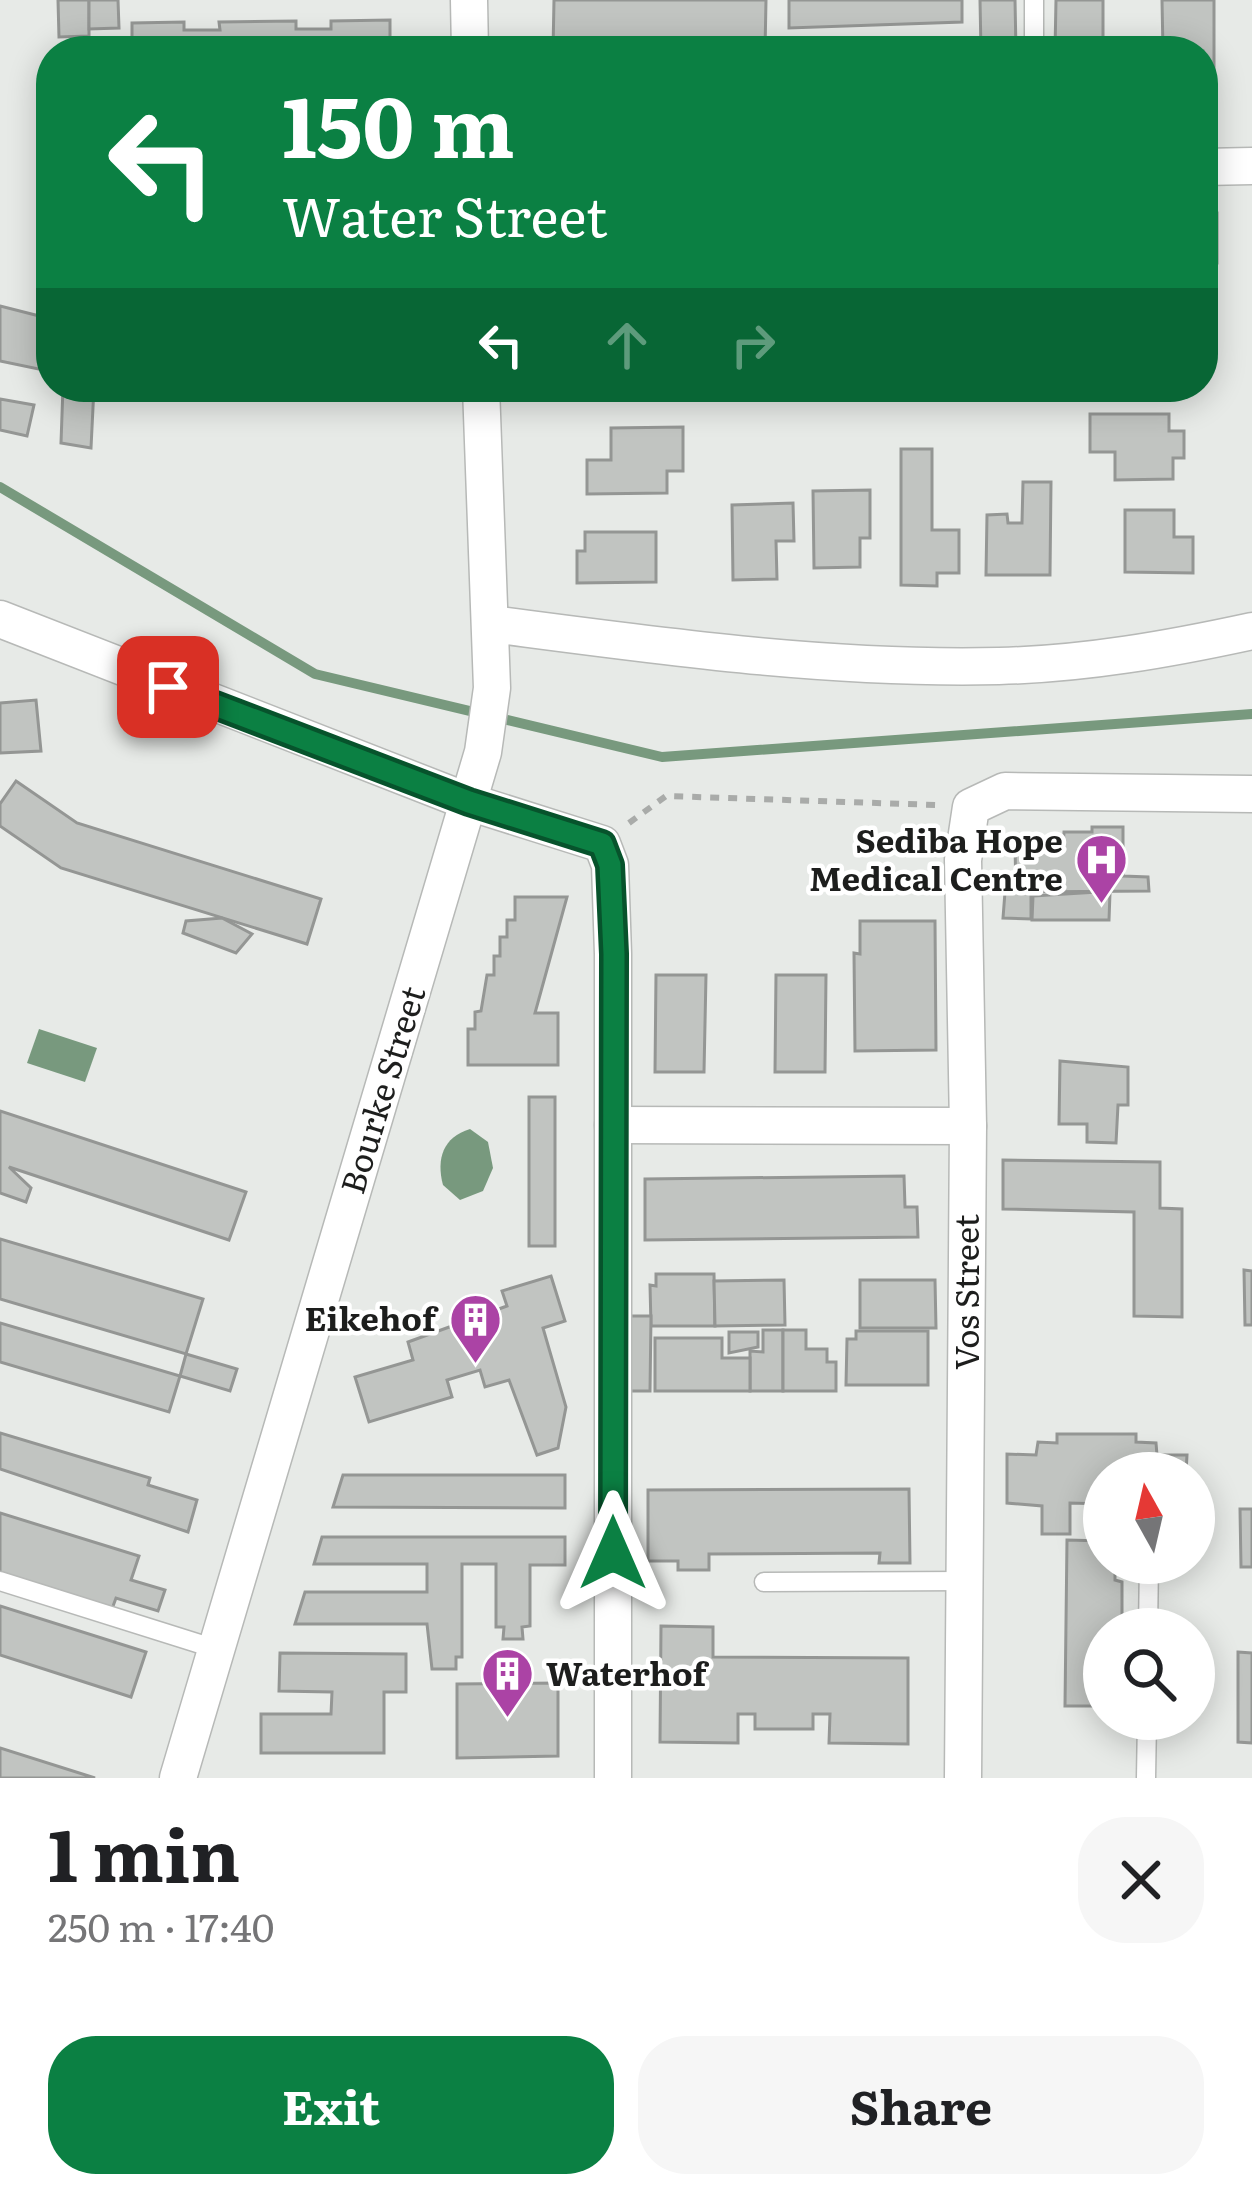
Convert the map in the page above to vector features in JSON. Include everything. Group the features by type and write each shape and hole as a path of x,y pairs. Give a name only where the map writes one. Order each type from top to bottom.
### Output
{"street":[{"path":"469,0 470,36"},
{"path":"1218,167 1252,166"},
{"name":"Bourke Street","path":"178,1778 483,752 492,688 482,402"},
{"path":"0,619 469,802 602,844 610,865 614,954 613,1778"},
{"path":"490,624 771,660 999,666 1105,658 1252,631"},
{"path":"970,807 1004,791 1252,794"},
{"name":"Vos Street","path":"963,1778 968,1126 963,860 970,807"},
{"path":"613,1125 968,1126"}],"lane":[{"path":"1034,0 1034,36"},
{"path":"0,1581 216,1649"},
{"path":"764,1582 965,1581"},
{"path":"1146,1778 1147,1740"}],"path":[{"path":"602,844 666,796 970,807"}],"shaded area":[{"path":"39,1029 97,1048 85,1082 27,1063"},
{"path":"470,1129 488,1142 493,1168 483,1191 460,1200 443,1185 441,1158 453,1137"}],"building":[{"path":"58,0 89,0 89,36 59,36"},
{"path":"89,0 118,0 119,28 89,29"},
{"path":"554,0 766,0 765,36 553,36"},
{"path":"789,0 962,0 962,22 789,28"},
{"path":"980,0 1015,0 1016,36 981,36"},
{"path":"1056,0 1103,0 1103,36 1055,36"},
{"path":"1162,0 1214,0 1214,36 1163,36"},
{"path":"390,20 390,36 132,36 132,23 184,22 184,30 220,30 219,22 296,21 296,29 331,29 331,21"},
{"path":"0,306 36,315 36,368 0,361"},
{"path":"0,399 34,405 27,436 0,430"},
{"path":"62,402 93,402 91,448 61,443"},
{"path":"1090,414 1169,414 1169,431 1184,431 1184,458 1173,458 1173,479 1115,480 1115,452 1090,452"},
{"path":"683,427 683,471 667,471 667,493 587,494 587,460 611,460 611,428"},
{"path":"901,449 932,449 932,530 959,530 959,573 937,573 937,586 901,585"},
{"path":"1023,482 1051,482 1050,575 986,575 987,515 1007,514 1008,523 1022,523"},
{"path":"870,490 870,538 860,538 860,567 814,568 813,491"},
{"path":"793,503 794,541 776,541 777,579 733,580 732,505"},
{"path":"1125,510 1174,510 1174,537 1193,537 1193,573 1125,572"},
{"path":"585,532 656,532 656,582 577,583 577,551 585,551"},
{"path":"36,700 41,751 0,753 0,703"},
{"path":"16,781 77,823 321,899 307,944 61,868 0,826 0,804"},
{"path":"1092,827 1123,827 1123,876 1148,877 1149,891 1016,892 1015,846 1063,846 1064,832 1092,832"},
{"path":"1005,892 1031,894 1031,919 1003,918"},
{"path":"1110,893 1109,920 1032,920 1033,896"},
{"path":"515,897 567,897 535,1013 558,1013 558,1065 468,1065 468,1029 475,1029 475,1012 481,1011 487,975 494,975 494,956 500,956 500,937 507,937 507,920 515,920"},
{"path":"222,918 252,934 236,953 183,933 186,921"},
{"path":"860,921 935,921 936,1050 855,1051 854,953 860,954"},
{"path":"656,975 706,975 704,1072 655,1072"},
{"path":"776,975 826,975 825,1072 775,1072"},
{"path":"1060,1061 1128,1067 1128,1105 1118,1105 1116,1143 1087,1142 1087,1124 1059,1124"},
{"path":"529,1097 555,1097 555,1246 529,1246"},
{"path":"0,1111 246,1192 229,1240 9,1167 31,1188 26,1202 0,1193"},
{"path":"1003,1160 1160,1162 1160,1208 1182,1209 1182,1317 1134,1316 1134,1212 1003,1209"},
{"path":"904,1176 905,1207 917,1207 918,1237 645,1240 645,1179"},
{"path":"0,1239 203,1299 186,1354 0,1299"},
{"path":"1244,1270 1252,1271 1252,1325 1245,1325"},
{"path":"656,1274 714,1274 715,1326 651,1326 650,1285 656,1286"},
{"name":"Eikehof","path":"551,1276 565,1321 543,1328 566,1407 558,1448 537,1455 509,1380 485,1387 480,1370 447,1380 452,1397 369,1422 355,1377 413,1360 408,1342 507,1306 502,1291"},
{"path":"784,1280 785,1325 715,1326 714,1281"},
{"path":"860,1280 935,1280 936,1328 860,1328"},
{"path":"629,1316 651,1316 650,1391 629,1391"},
{"path":"0,1323 180,1376 169,1412 0,1362"},
{"path":"763,1330 783,1330 783,1391 750,1391 750,1351 763,1352"},
{"path":"783,1330 806,1330 806,1349 827,1349 827,1362 836,1362 836,1391 783,1391"},
{"path":"856,1331 928,1331 928,1385 846,1385 847,1339 856,1339"},
{"path":"729,1332 758,1332 758,1347 729,1353"},
{"path":"655,1338 722,1338 722,1358 750,1358 750,1391 655,1391"},
{"path":"186,1354 237,1369 230,1391 180,1376"},
{"path":"0,1433 150,1478 148,1485 197,1500 188,1532 0,1469"},
{"path":"1057,1434 1136,1434 1136,1442 1156,1443 1157,1452 1083,1452 1083,1503 1070,1503 1070,1534 1042,1534 1042,1506 1007,1503 1007,1454 1036,1455 1038,1442 1057,1443"},
{"path":"343,1475 565,1475 565,1508 333,1507"},
{"path":"909,1489 910,1563 879,1563 880,1553 709,1554 709,1570 678,1570 678,1561 648,1561 648,1490"},
{"path":"1240,1509 1252,1509 1252,1567 1241,1567"},
{"path":"0,1513 139,1556 131,1580 165,1590 158,1611 116,1598 112,1609 0,1573"},
{"path":"322,1537 565,1537 565,1565 530,1565 530,1626 522,1627 523,1639 503,1639 504,1627 496,1627 496,1564 462,1564 462,1657 456,1657 456,1669 432,1669 427,1624 295,1624 305,1592 427,1592 427,1564 314,1564"},
{"path":"1067,1540 1083,1540 1083,1584 1122,1584 1122,1608 1083,1608 1083,1706 1065,1706"},
{"path":"0,1606 146,1652 131,1697 0,1655"},
{"path":"661,1626 713,1627 713,1657 908,1658 908,1744 829,1743 830,1714 813,1714 813,1729 755,1729 755,1714 738,1714 738,1743 660,1742"},
{"path":"1238,1652 1252,1653 1252,1743 1238,1742"},
{"path":"280,1653 406,1654 406,1692 384,1692 384,1753 261,1753 261,1714 331,1714 332,1692 279,1691"},
{"name":"Waterhof","path":"558,1683 558,1756 457,1758 457,1684"},
{"path":"0,1748 95,1778 0,1778"}],"waterway":[{"path":"0,487 315,674 662,757 1252,714"}],"place":[{"name":"Sediba Hope Medical Centre","path":"1102,906"},
{"name":"Eikehof","path":"475,1365"},
{"name":"Waterhof","path":"507,1720"}],"route":[{"path":"168,687 469,802 589,836 602,844 610,865 614,954 613,1553"}]}
